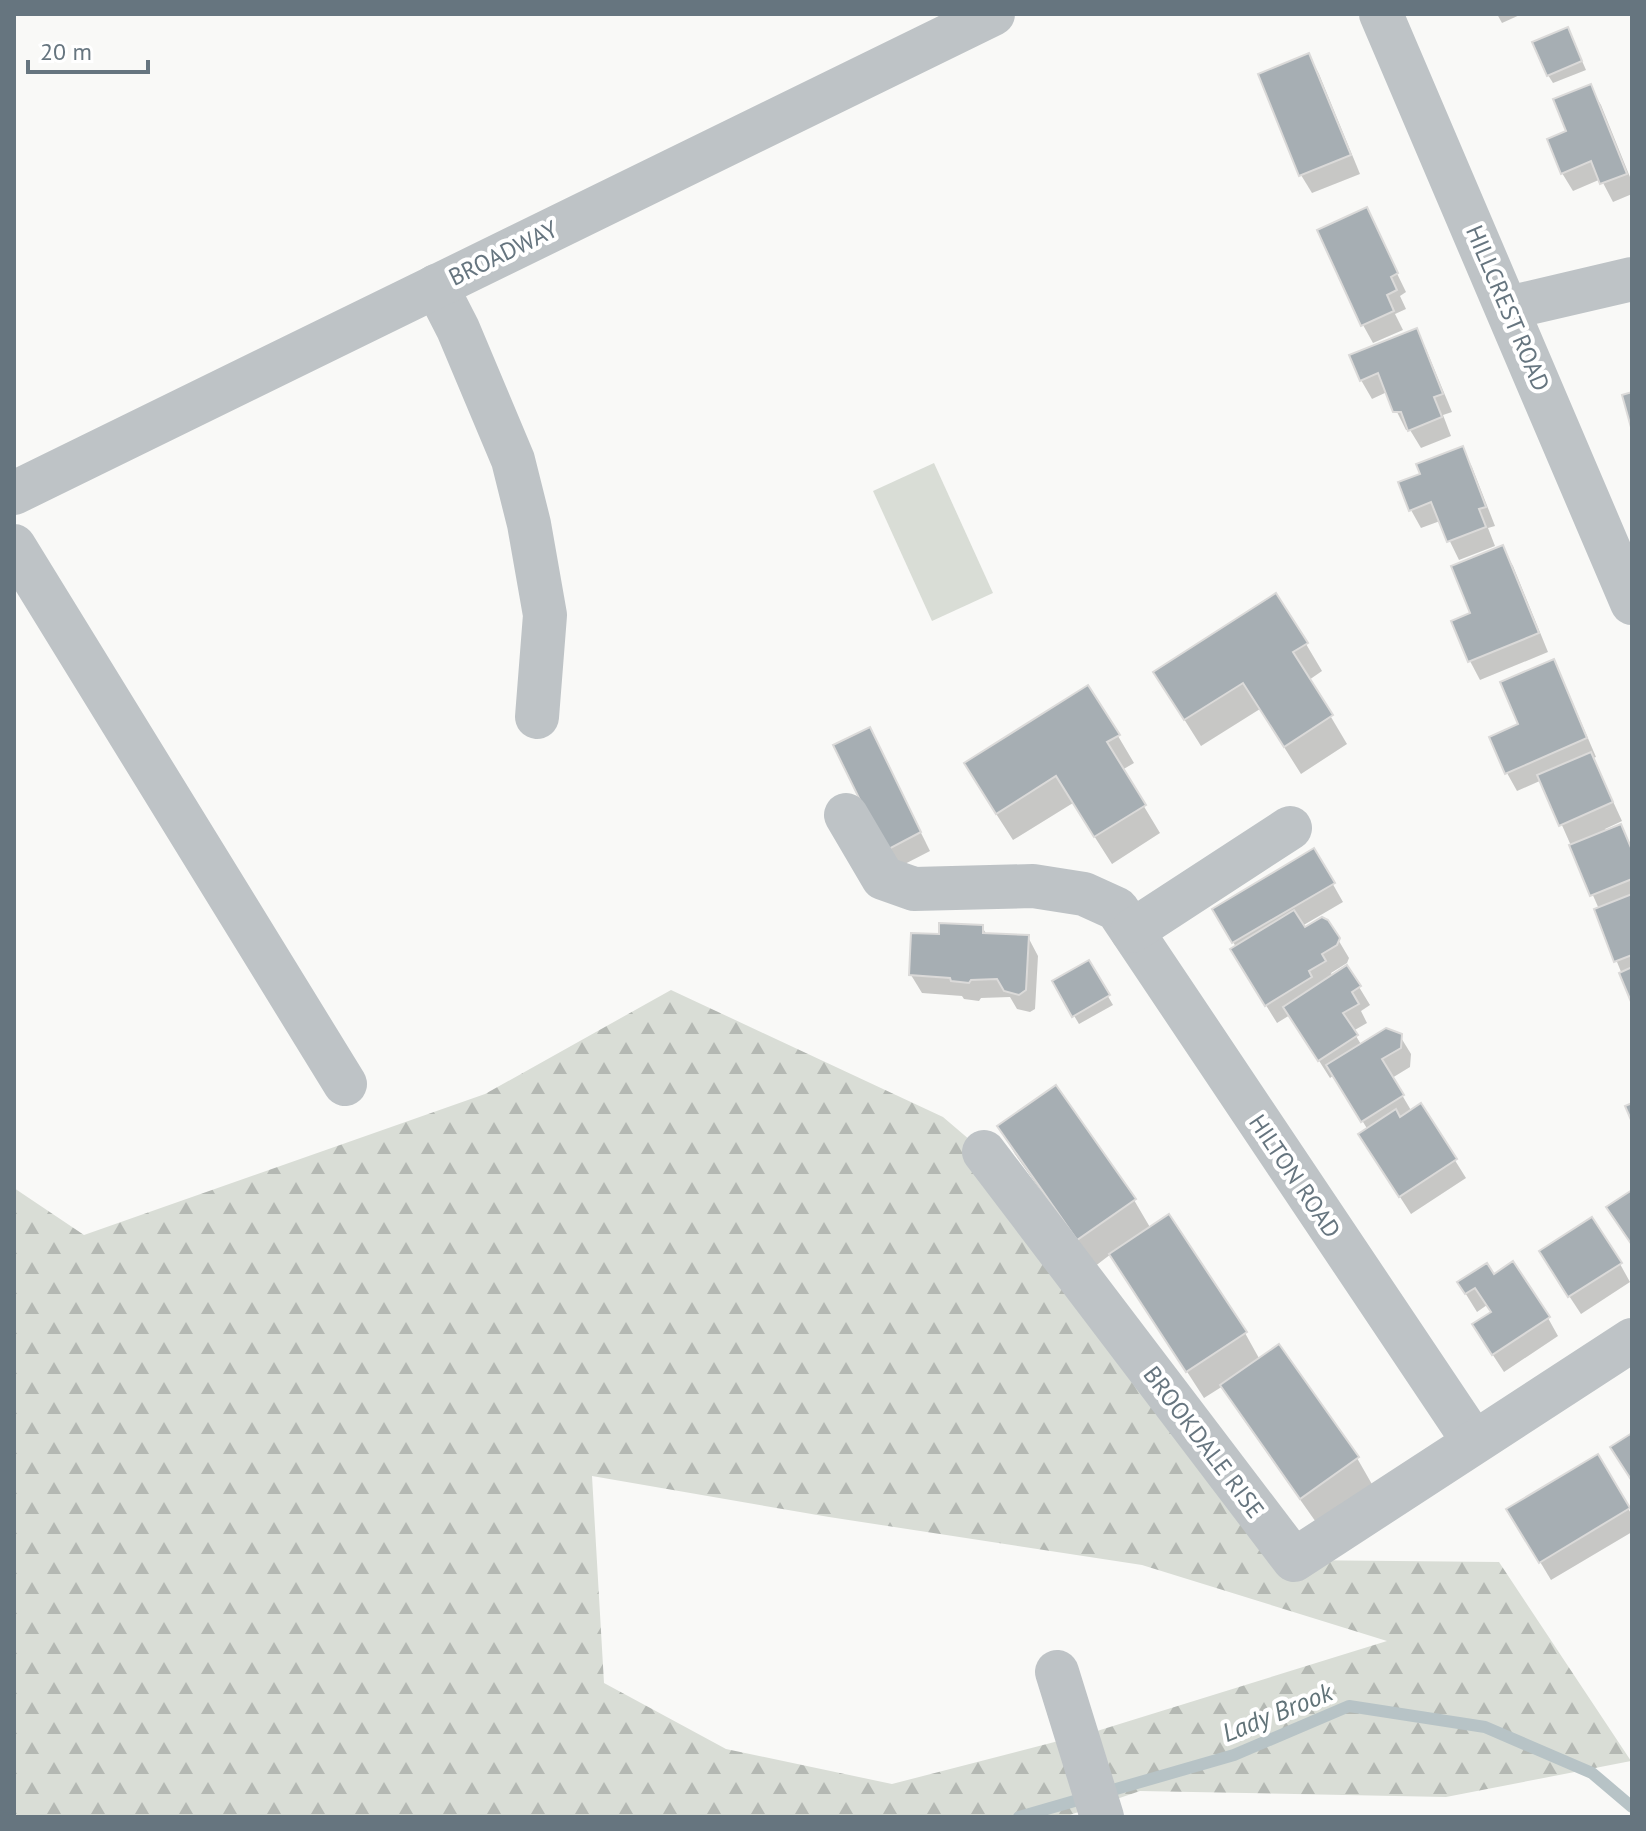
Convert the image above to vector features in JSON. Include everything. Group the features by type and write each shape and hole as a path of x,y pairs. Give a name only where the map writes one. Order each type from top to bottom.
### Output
{"street":[{"name":"BROADWAY","path":"14,493 993,14"},
{"name":"HILLCREST ROAD","path":"1381,14 1632,603"},
{"path":"1508,308 1632,279"},
{"path":"436,286 458,329 513,460 529,524 545,615 537,717"},
{"path":"14,546 345,1084"},
{"path":"846,815 883,878 914,889 1033,886 1084,894 1124,920 1290,828"},
{"name":"HILTON ROAD","path":"1124,920 1474,1442"},
{"name":"BROOKDALE RISE","path":"984,1152 1294,1560 1474,1442"},
{"path":"1474,1442 1632,1340"},
{"path":"1057,1672 1101,1814"}],"green space":[{"path":"934,463 993,593 932,621 873,491"},
{"path":"671,990 943,1117 984,1152 1294,1560 1499,1562 1631,1761 1446,1797 1140,1791 1064,1817 14,1817 14,1188 84,1235 485,1094","holes":["592,1476 829,1517 1142,1565 1387,1641 1097,1731 892,1784 726,1749 604,1683"]}],"building":[{"path":"1568,27 1582,61 1547,76 1532,42"},
{"path":"1309,53 1351,155 1299,176 1258,74"},
{"path":"1591,84 1627,174 1600,184 1591,161 1561,174 1547,139 1566,131 1553,99"},
{"path":"1367,207 1398,273 1391,277 1397,290 1387,295 1394,311 1361,326 1317,230"},
{"path":"1417,328 1443,394 1434,397 1442,417 1408,431 1401,412 1393,412 1378,373 1360,381 1349,355"},
{"path":"1632,392 1632,431 1622,395"},
{"path":"1463,446 1486,507 1479,509 1486,527 1447,542 1431,502 1409,511 1398,482 1420,474 1416,464"},
{"path":"1503,545 1539,633 1468,662 1451,621 1470,613 1451,566"},
{"path":"1276,593 1308,643 1293,652 1333,715 1284,747 1243,683 1184,720 1153,672"},
{"path":"1554,659 1587,738 1505,774 1489,737 1518,724 1500,682"},
{"path":"1088,685 1120,735 1107,742 1146,805 1094,837 1056,776 996,814 964,763"},
{"path":"870,727 921,832 885,851 833,745"},
{"path":"1591,752 1613,802 1559,826 1537,775"},
{"path":"1621,824 1632,850 1632,879 1590,896 1569,845"},
{"path":"1314,848 1335,883 1232,943 1212,909"},
{"path":"1632,894 1632,955 1614,962 1594,909"},
{"path":"1294,910 1305,927 1322,917 1328,920 1340,938 1337,945 1322,954 1326,961 1309,971 1312,977 1265,1006 1230,949"},
{"path":"939,923 983,925 983,933 1029,935 1026,990 1019,995 1004,991 997,979 971,980 969,983 951,981 950,978 909,975 911,933 939,934"},
{"path":"1089,960 1110,995 1072,1017 1052,981"},
{"path":"1347,965 1361,986 1352,992 1359,1004 1343,1013 1358,1035 1318,1061 1283,1007"},
{"path":"1632,967 1632,1004 1619,973"},
{"path":"1386,1028 1402,1034 1401,1048 1382,1059 1404,1095 1361,1122 1326,1065"},
{"path":"1056,1085 1136,1199 1077,1240 997,1126"},
{"path":"1421,1103 1457,1159 1399,1197 1358,1134 1396,1109 1400,1117"},
{"path":"1632,1103 1632,1122 1625,1106"},
{"path":"1632,1190 1632,1245 1606,1207"},
{"path":"1169,1214 1247,1332 1186,1372 1109,1254"},
{"path":"1592,1217 1622,1263 1568,1297 1539,1251"},
{"path":"1513,1261 1550,1317 1492,1355 1472,1324 1491,1312 1475,1288 1465,1294 1457,1282 1487,1263 1494,1274"},
{"path":"1279,1344 1359,1457 1300,1499 1220,1385"},
{"path":"1632,1433 1632,1481 1610,1447"},
{"path":"1598,1454 1630,1508 1539,1563 1506,1509"}],"waterway":[{"name":"Lady Brook","path":"1019,1817 1234,1755 1349,1706 1485,1727 1592,1773 1632,1807"}]}
